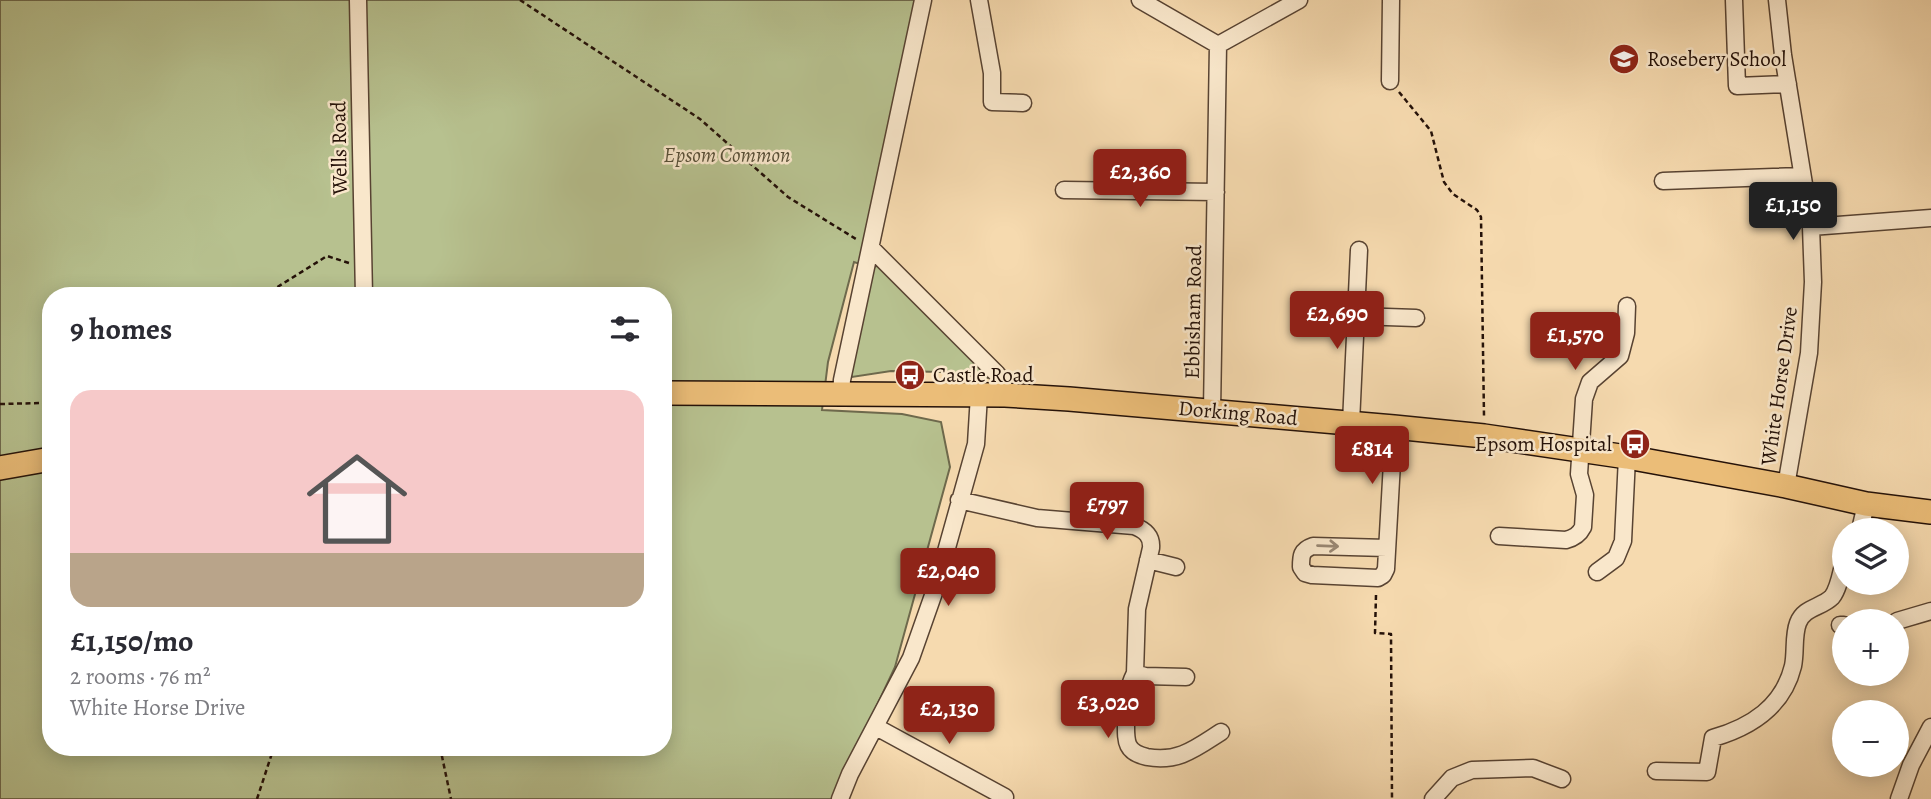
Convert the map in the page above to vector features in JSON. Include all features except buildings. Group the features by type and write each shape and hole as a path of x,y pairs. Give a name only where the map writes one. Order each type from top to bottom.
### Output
{"highway":[{"name":"Dorking Road","path":"672,393 1005,396 1394,427 1484,436 1627,457 1786,486 1866,504 1931,512"},
{"path":"0,468 42,460"}],"street":[{"name":"Wells Road","path":"358,0 364,287"},
{"path":"841,395 923,0"},
{"path":"979,0 992,73 992,102 1023,103"},
{"path":"1140,0 1218,45 1299,0"},
{"path":"1390,81 1391,0"},
{"path":"1734,0 1737,86 1788,84"},
{"name":"White Horse Drive","path":"1777,0 1811,227 1813,282 1809,353 1786,486"},
{"name":"Ebbisham Road","path":"1212,411 1218,45"},
{"path":"1663,181 1802,176"},
{"path":"1064,190 1216,192"},
{"path":"1811,227 1931,218"},
{"path":"871,248 997,374 1002,380 1005,396"},
{"path":"1351,423 1359,250"},
{"path":"1499,536 1566,540 1573,538 1583,527 1585,495 1578,474 1586,390 1590,382 1620,356 1626,333 1627,306"},
{"path":"1357,316 1416,318"},
{"path":"840,799 911,659 936,587 976,443 979,395"},
{"path":"1387,548 1312,546 1301,554 1301,567 1305,573 1378,578 1383,575 1386,569 1394,427"},
{"path":"1597,572 1616,558 1623,541 1627,457"},
{"path":"959,500 1037,518 1134,526 1148,534 1151,542 1137,609 1135,673 1126,700 1126,738 1129,748 1135,754 1163,760 1195,748 1221,732"},
{"path":"1863,518 1866,504"},
{"path":"1148,559 1176,566"},
{"path":"1656,771 1707,772 1713,738 1744,728 1762,716 1786,688 1793,666 1798,622 1804,614 1833,595"},
{"path":"1909,617 1931,611"},
{"path":"1135,673 1145,676 1186,677"},
{"path":"876,727 1005,797"},
{"path":"1899,799 1911,765 1931,727"},
{"path":"1433,799 1452,778 1472,770 1533,768 1562,779"}],"path":[{"path":"520,0 700,119 788,197 871,248"},
{"path":"1390,81 1431,131 1444,182 1453,194 1477,210 1481,217 1484,436"},
{"path":"277,287 327,256 363,269"},
{"path":"0,404 42,403"},
{"path":"1378,578 1375,634 1391,634 1392,799"},
{"path":"257,799 271,756"},
{"path":"442,756 452,799"}],"green space":[{"name":"Epsom Common","path":"0,0 917,0 863,265 854,262 828,362 822,410 902,414 941,422 950,467 895,667 833,799 0,799"},
{"path":"880,264 989,374 987,378 943,372 891,371 852,377 849,371 873,268"}],"place":[{"name":"Rosebery School","path":"1624,59"},
{"name":"Castle Road","path":"910,375"},
{"name":"Epsom Hospital","path":"1635,444"}]}
